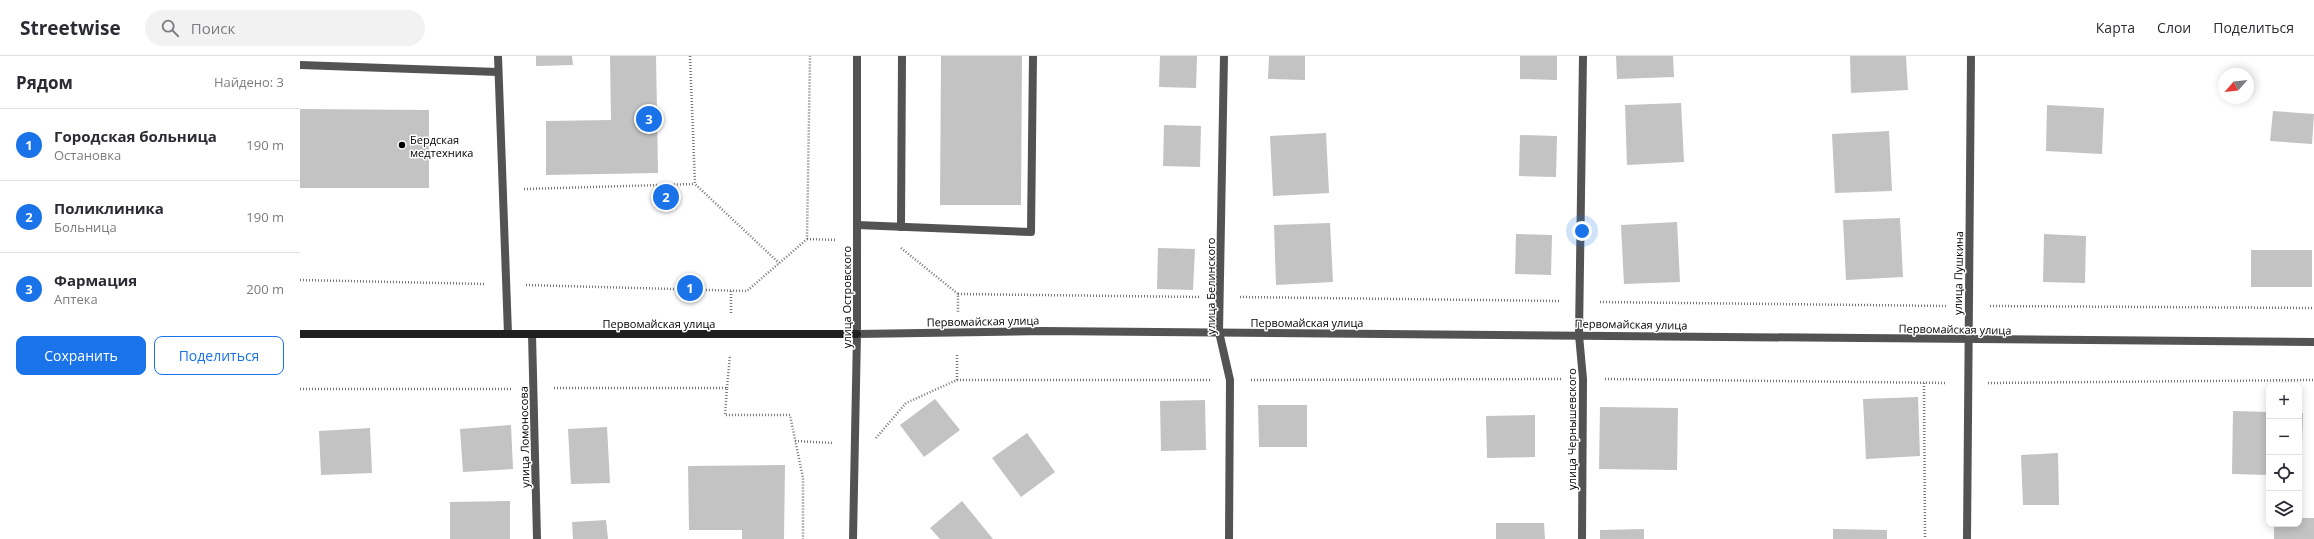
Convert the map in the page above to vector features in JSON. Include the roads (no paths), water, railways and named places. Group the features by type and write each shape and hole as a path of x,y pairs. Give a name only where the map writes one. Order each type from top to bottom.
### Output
{"main road":[{"name":"Первомайская улица","path":"300,334 857,334"}],"street":[{"path":"498,56 508,334"},
{"name":"улица Островского","path":"853,539 857,334 857,56"},
{"path":"901,227 902,56"},
{"path":"857,225 1031,232 1033,56"},
{"name":"улица Белинского","path":"1224,56 1219,332 1230,380 1229,539"},
{"name":"улица Чернышевского","path":"1582,539 1583,379 1579,335 1583,56"},
{"name":"улица Пушкина","path":"1967,539 1971,56"},
{"path":"300,65 498,72"},
{"name":"Первомайская улица","path":"857,334 1042,331 2314,342"},
{"name":"улица Ломоносова","path":"532,334 537,539"}],"place":[{"name":"Фармация","path":"649,119"},
{"name":"Бердская медтехника","path":"402,145"},
{"name":"Поликлиника","path":"666,197"},
{"name":"Городская больница","path":"690,288"}]}
